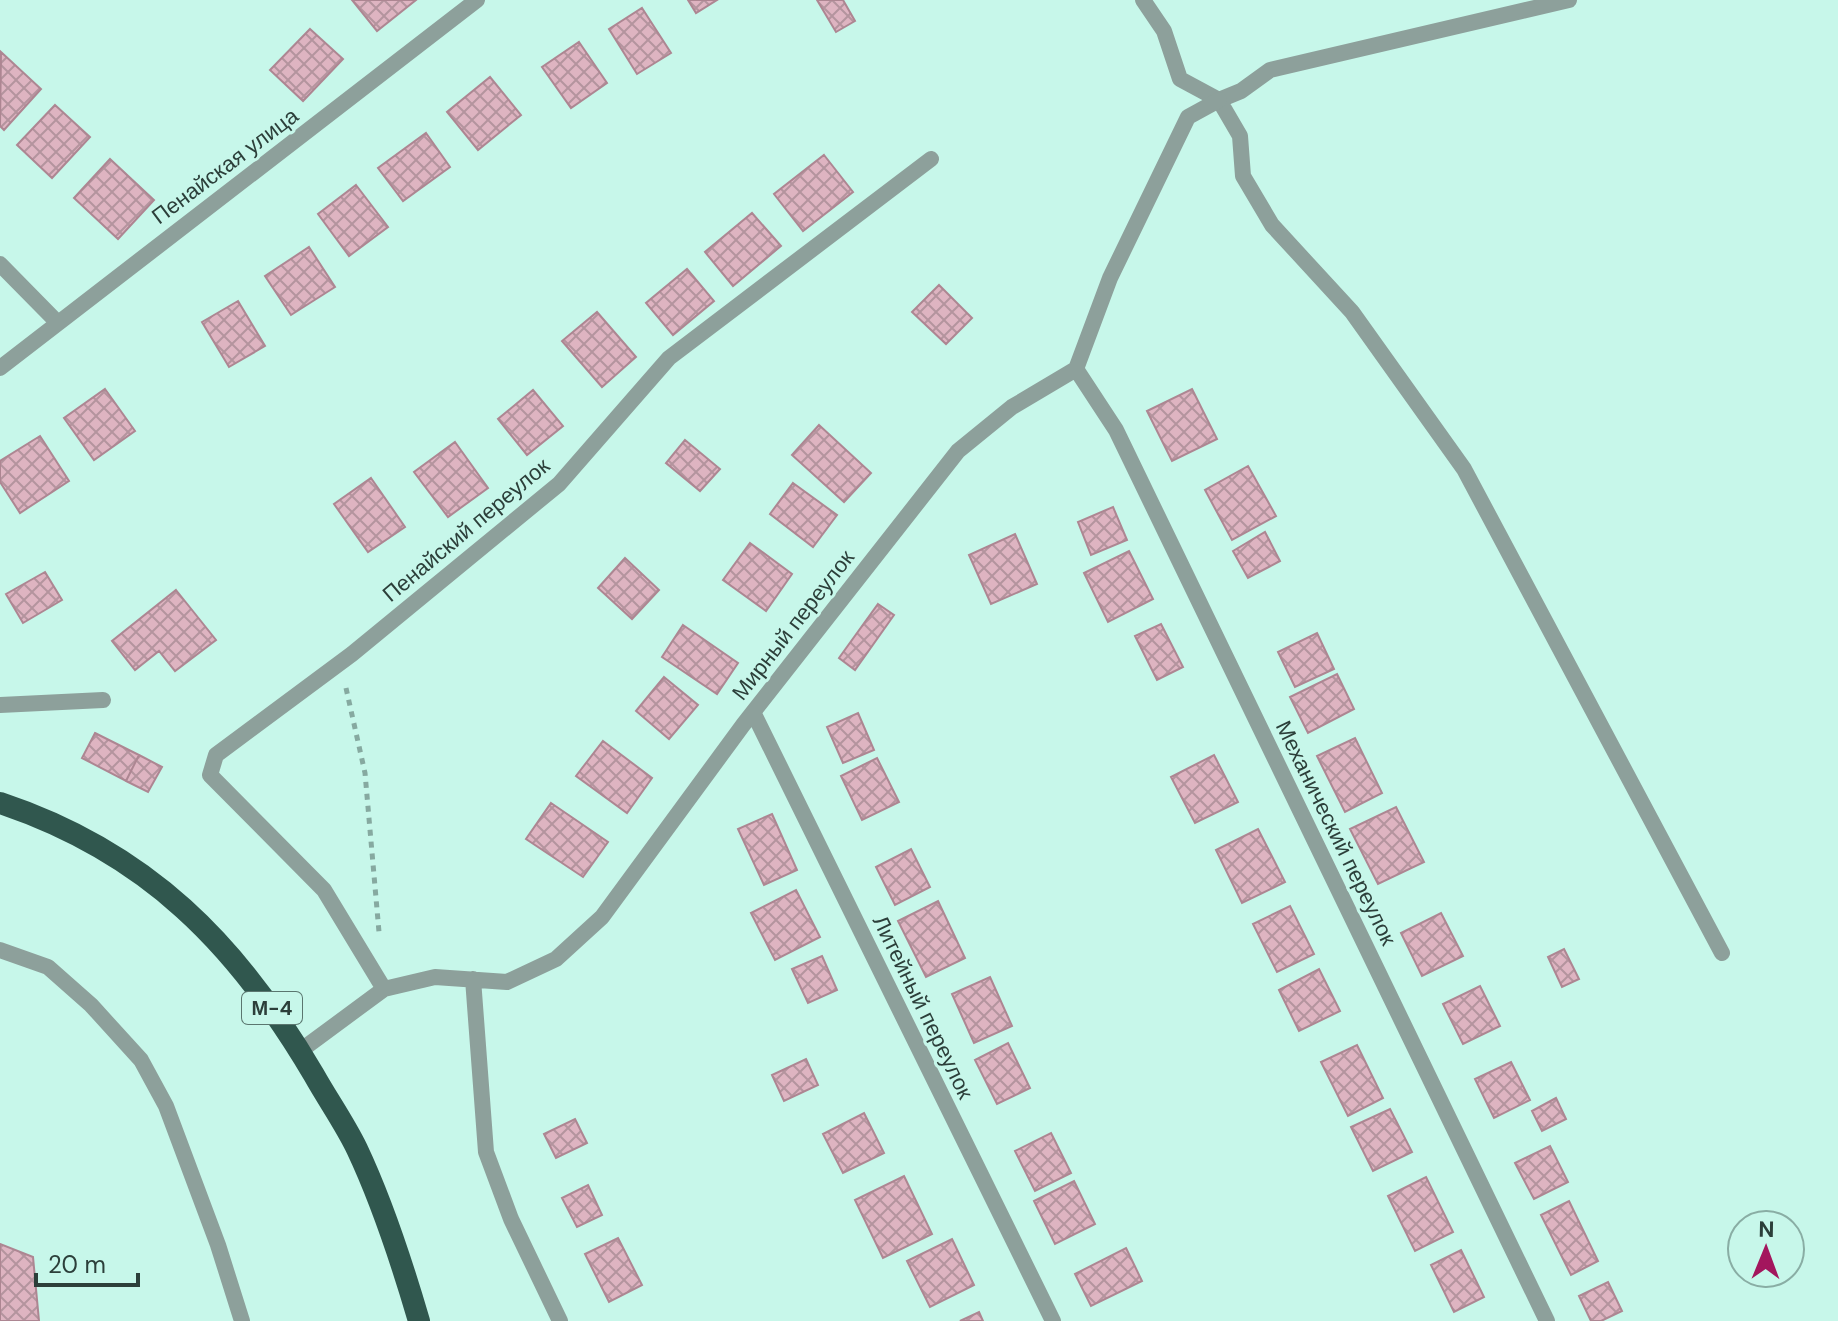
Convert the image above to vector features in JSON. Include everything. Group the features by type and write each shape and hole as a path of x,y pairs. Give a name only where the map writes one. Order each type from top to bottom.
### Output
{"highway":[{"name":"М-4","path":"0,803 65,828 147,878 193,915 265,996 356,1148 403,1266 419,1321"}],"street":[{"name":"Пенайская улица","path":"0,368 477,0"},
{"path":"1143,0 1164,31 1180,79 1219,100 1240,136 1243,176 1272,225 1352,312 1464,469 1722,953"},
{"path":"1076,369 1110,278 1188,117 1241,91 1270,70 1569,0"},
{"name":"Пенайский переулок","path":"384,989 324,890 210,775 216,755 341,663 559,484 669,358 931,159"},
{"path":"0,264 57,322"},
{"name":"Мирный переулок","path":"300,1051 384,989 435,977 507,982 556,959 602,917 753,712 958,451 1012,407 1076,369"},
{"name":"Механический переулок","path":"1076,369 1116,430 1547,1321"},
{"path":"0,705 103,700"},
{"name":"Литейный переулок","path":"753,712 1053,1321"},
{"path":"0,950 48,967 91,1005 141,1060 166,1106 218,1245 242,1321"},
{"path":"473,979 486,1152 511,1219 560,1321"}],"path":[{"path":"341,663 365,773 380,942"}],"building":[{"path":"352,0 416,0 377,31"},
{"path":"688,0 717,0 696,13"},
{"path":"817,0 843,0 855,21 836,32"},
{"path":"642,8 671,53 637,74 609,29"},
{"path":"310,29 343,59 303,101 270,70"},
{"path":"579,42 607,83 571,108 542,67"},
{"path":"1,52 41,89 4,130 0,126"},
{"path":"490,77 521,115 478,150 447,112"},
{"path":"55,105 90,137 52,178 17,145"},
{"path":"426,133 450,167 403,201 378,168"},
{"path":"824,155 853,192 803,231 774,194"},
{"path":"110,159 154,200 118,239 74,198"},
{"path":"356,185 388,227 349,256 318,214"},
{"path":"752,213 781,246 733,286 705,252"},
{"path":"309,247 335,287 291,315 265,276"},
{"path":"687,269 714,301 673,335 646,303"},
{"path":"939,285 972,318 946,344 912,312"},
{"path":"238,301 265,346 229,367 202,322"},
{"path":"597,312 636,357 602,387 562,341"},
{"path":"105,389 135,431 94,460 64,418"},
{"path":"1192,389 1217,439 1172,461 1147,411"},
{"path":"533,390 563,426 527,455 498,419"},
{"path":"819,425 871,473 844,502 792,455"},
{"path":"40,436 69,481 20,513 0,482 0,461"},
{"path":"685,440 720,469 700,491 666,463"},
{"path":"455,442 488,488 448,517 414,472"},
{"path":"1248,466 1276,516 1232,540 1205,490"},
{"path":"371,478 405,527 368,552 334,504"},
{"path":"793,483 837,515 813,547 770,514"},
{"path":"1113,507 1127,540 1091,555 1078,522"},
{"path":"1265,532 1280,561 1248,578 1233,551"},
{"path":"1015,534 1037,584 991,604 969,555"},
{"path":"750,543 792,574 766,611 723,580"},
{"path":"1129,551 1153,599 1108,622 1084,573"},
{"path":"625,558 659,590 632,619 598,588"},
{"path":"45,572 62,600 23,623 6,594"},
{"path":"176,590 216,640 175,671 159,651 135,670 112,641"},
{"path":"878,604 894,615 855,670 839,658"},
{"path":"1161,624 1183,667 1157,680 1135,636"},
{"path":"683,625 738,663 717,694 662,657"},
{"path":"1317,633 1334,669 1295,687 1278,652"},
{"path":"1337,674 1354,709 1308,733 1290,697"},
{"path":"664,677 698,705 669,739 636,711"},
{"path":"858,713 874,750 843,763 827,727"},
{"path":"95,733 139,755 126,781 82,758"},
{"path":"1355,738 1382,793 1345,812 1317,756"},
{"path":"603,741 652,778 627,813 576,776"},
{"path":"139,755 162,767 148,792 126,781"},
{"path":"1214,755 1238,802 1195,823 1171,777"},
{"path":"877,758 899,802 862,820 841,776"},
{"path":"551,803 608,842 583,877 526,839"},
{"path":"1396,807 1424,862 1378,884 1350,829"},
{"path":"772,814 797,870 764,885 738,829"},
{"path":"1258,829 1285,882 1242,903 1216,850"},
{"path":"911,849 930,887 895,905 876,867"},
{"path":"796,890 820,937 775,960 751,913"},
{"path":"938,901 965,958 926,977 898,921"},
{"path":"1290,906 1314,954 1277,972 1253,924"},
{"path":"1441,913 1463,956 1422,976 1401,933"},
{"path":"1564,949 1579,979 1562,987 1548,957"},
{"path":"822,956 837,990 808,1003 792,969"},
{"path":"1319,969 1340,1011 1299,1031 1279,990"},
{"path":"990,977 1012,1026 974,1043 952,994"},
{"path":"1480,986 1500,1026 1463,1044 1443,1004"},
{"path":"1008,1043 1030,1088 997,1104 975,1060"},
{"path":"1357,1045 1383,1098 1348,1116 1321,1062"},
{"path":"806,1059 818,1085 784,1101 772,1075"},
{"path":"1511,1062 1530,1100 1494,1118 1475,1079"},
{"path":"1556,1098 1566,1119 1542,1131 1532,1111"},
{"path":"1390,1109 1412,1152 1373,1171 1351,1127"},
{"path":"864,1113 884,1153 843,1173 823,1134"},
{"path":"575,1119 587,1143 556,1158 544,1134"},
{"path":"1051,1133 1071,1173 1035,1191 1015,1151"},
{"path":"1550,1146 1568,1182 1534,1199 1515,1163"},
{"path":"904,1176 932,1234 883,1258 855,1200"},
{"path":"1426,1177 1453,1232 1415,1251 1388,1196"},
{"path":"1074,1181 1095,1224 1055,1244 1034,1201"},
{"path":"588,1185 602,1215 577,1227 562,1198"},
{"path":"1569,1201 1598,1261 1571,1275 1541,1215"},
{"path":"618,1238 642,1285 609,1302 585,1254"},
{"path":"952,1239 974,1285 930,1307 907,1261"},
{"path":"0,1244 33,1257 39,1321 0,1321"},
{"path":"1126,1248 1142,1281 1091,1306 1075,1274"},
{"path":"1461,1250 1484,1297 1454,1312 1431,1265"},
{"path":"1608,1282 1622,1311 1601,1321 1591,1321 1579,1296"},
{"path":"979,1312 983,1321 960,1321"}]}
